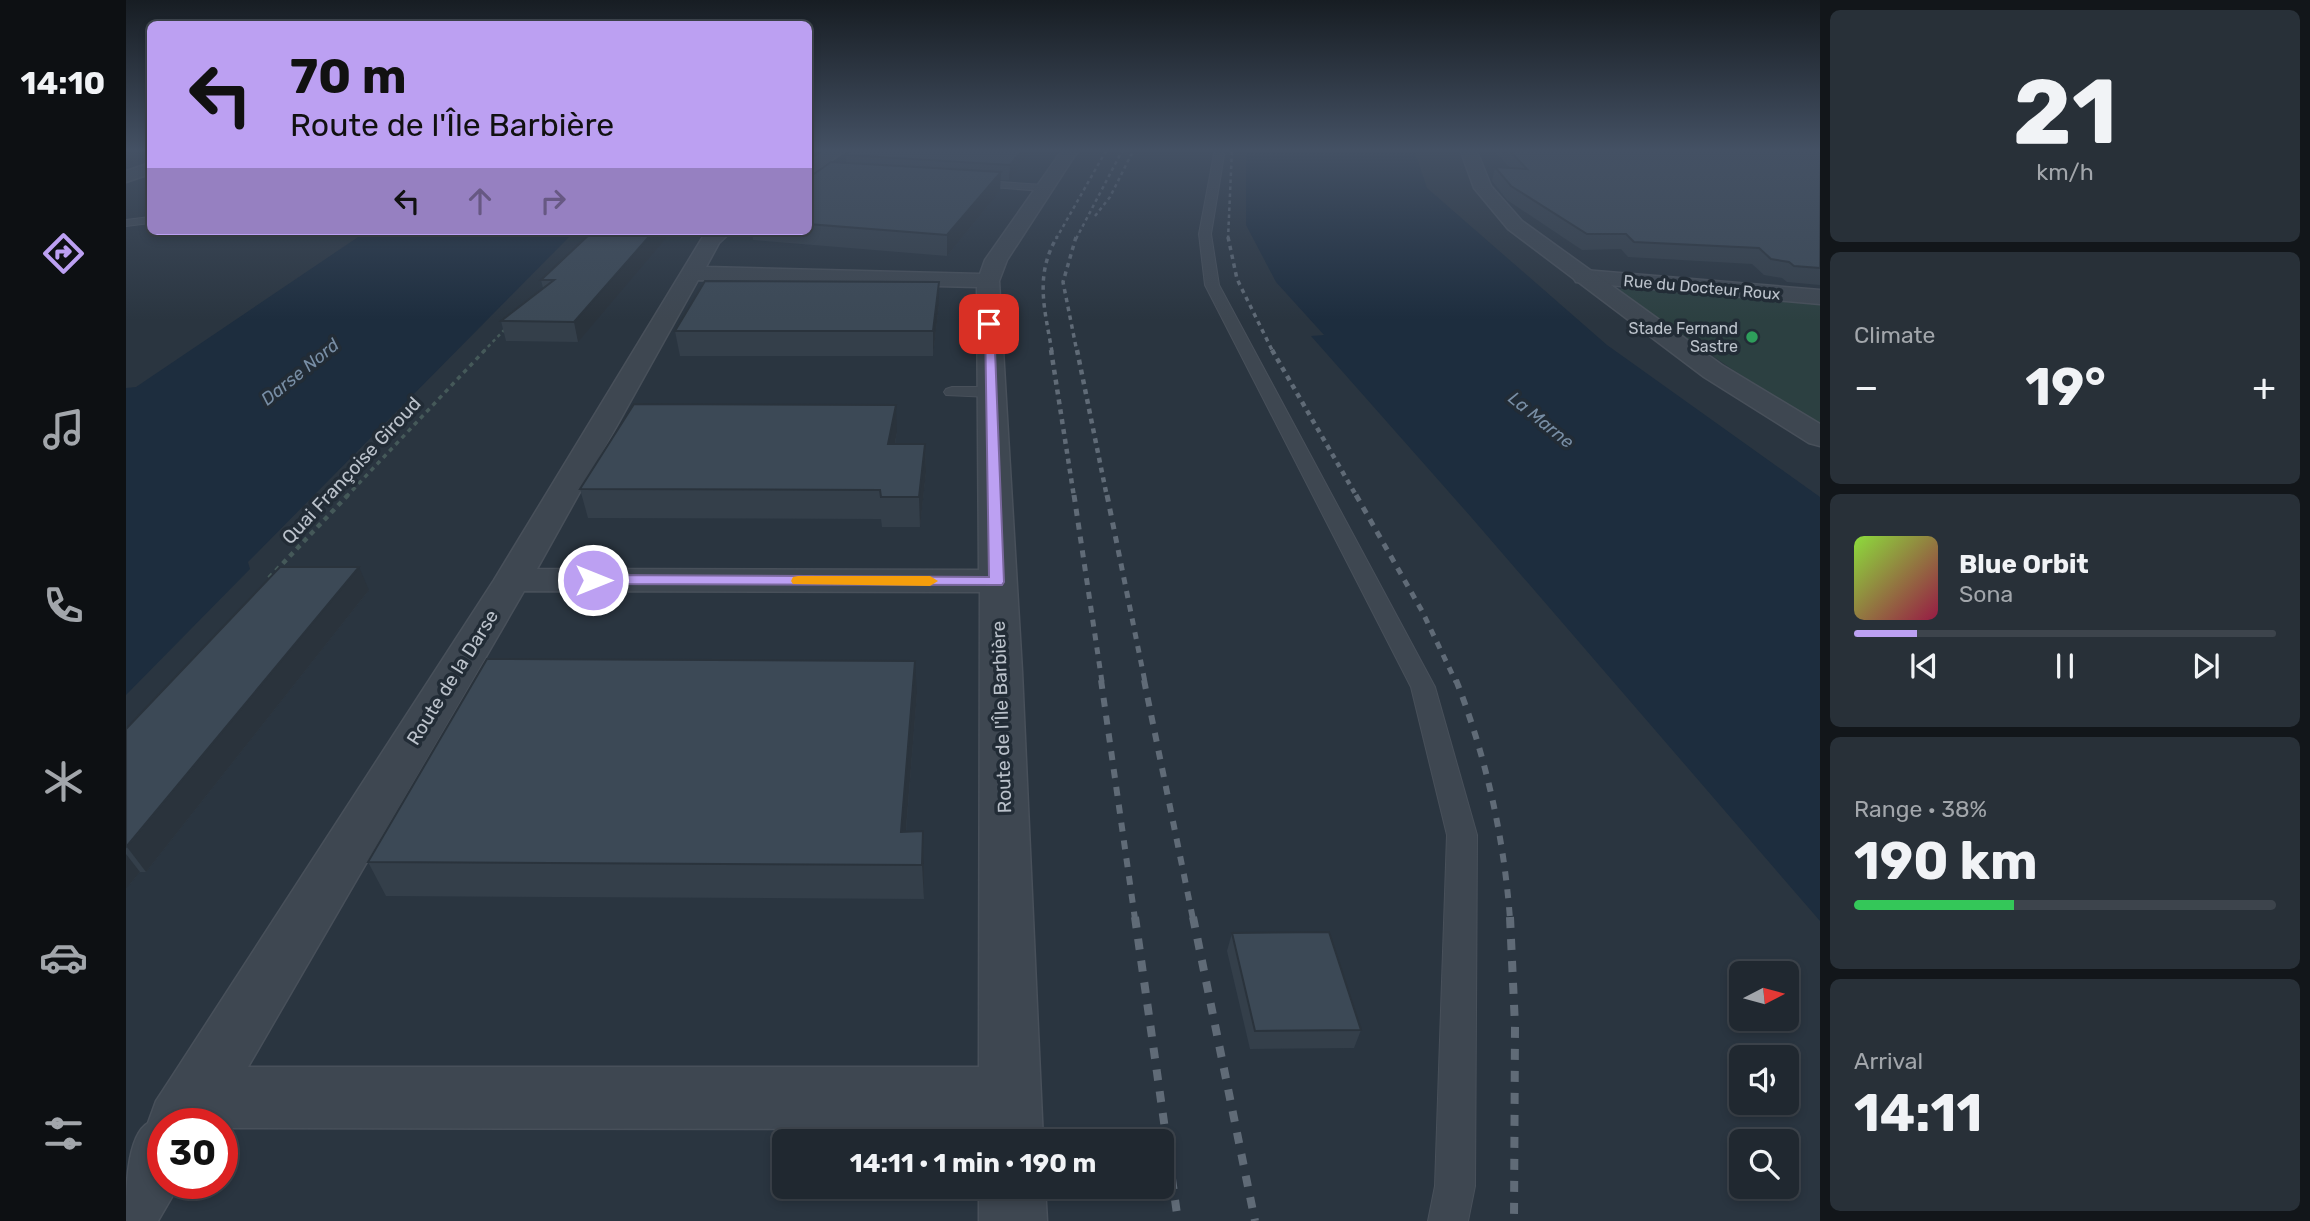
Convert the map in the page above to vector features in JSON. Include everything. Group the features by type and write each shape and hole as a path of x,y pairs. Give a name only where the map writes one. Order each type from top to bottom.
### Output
{"street":[{"name":"Route de l'Île Barbière","path":"1010,1120 988,281 996,260 1032,206"},
{"path":"1497,206 1503,214 1584,277 1713,371 1820,437"},
{"name":"Route de la Darse","path":"188,1108 512,580 711,239 716,235"},
{"path":"691,273 988,281"},
{"name":"Rue du Docteur Roux","path":"1584,277 1820,296"},
{"path":"512,580 996,582"},
{"path":"238,1123 1010,1120"},
{"name":"Route de la Darse","path":"126,1209 147,1175"},
{"path":"1012,1199 1013,1221"}],"lane":[{"path":"1210,206 1205,234 1212,285 1423,687 1462,835 1455,1186 1448,1221"},
{"path":"126,223 147,220"},
{"path":"952,393 991,392"}],"path":[{"name":"Quai Françoise Giroud","path":"266,582 415,421 508,326"}],"green space":[{"name":"Stade Fernand Sastre","path":"1627,287 1820,303 1820,424 1733,370 1618,290"}],"water":[{"name":"La Marne","path":"1246,206 1448,206 1607,345 1820,497 1820,921 1311,336 1324,335 1276,282 1246,225"},
{"name":"Darse Nord","path":"361,235 571,235 248,562 250,569 126,695 126,388 136,387"}],"building":[{"path":"812,206 972,206 947,235 812,224"},
{"path":"1543,206 1820,206 1820,268 1794,266 1789,262 1771,259 1759,248 1634,242 1626,234 1587,234"},
{"path":"589,235 650,235 574,322 501,321 554,280 541,280"},
{"path":"705,281 939,282 933,331 675,331"},
{"path":"634,404 896,405 888,444 925,444 919,497 881,497 880,490 580,489"},
{"path":"280,567 359,567 126,847 126,729"},
{"path":"487,659 915,661 901,832 923,831 922,865 368,862"},
{"path":"1329,932 1361,1030 1255,1031 1232,933"}],"railway":[{"path":"1056,239 1075,206"},
{"path":"1076,239 1093,206"},
{"path":"1095,216 1103,206"},
{"path":"1228,237 1229,206"},
{"path":"1076,237 1063,282 1077,352"},
{"path":"1228,237 1237,279 1272,350"},
{"path":"1052,352 1044,307 1043,279 1056,239"},
{"path":"1051,350 1074,497"},
{"path":"1077,350 1107,497"},
{"path":"1272,350 1357,497"},
{"path":"1074,495 1102,682"},
{"path":"1107,495 1145,682"},
{"path":"1356,495 1422,611 1456,682"},
{"path":"1101,680 1135,919"},
{"path":"1144,680 1193,919"},
{"path":"1456,680 1476,738 1492,798 1510,919"},
{"path":"1135,917 1178,1221"},
{"path":"1193,917 1255,1221"},
{"path":"1510,917 1515,1026 1514,1221"}],"slow traffic":[{"path":"798,581 930,581"}],"place":[{"name":"Stade Fernand Sastre","path":"1752,337"}],"route":[{"path":"593,580 996,582 989,324"}]}
